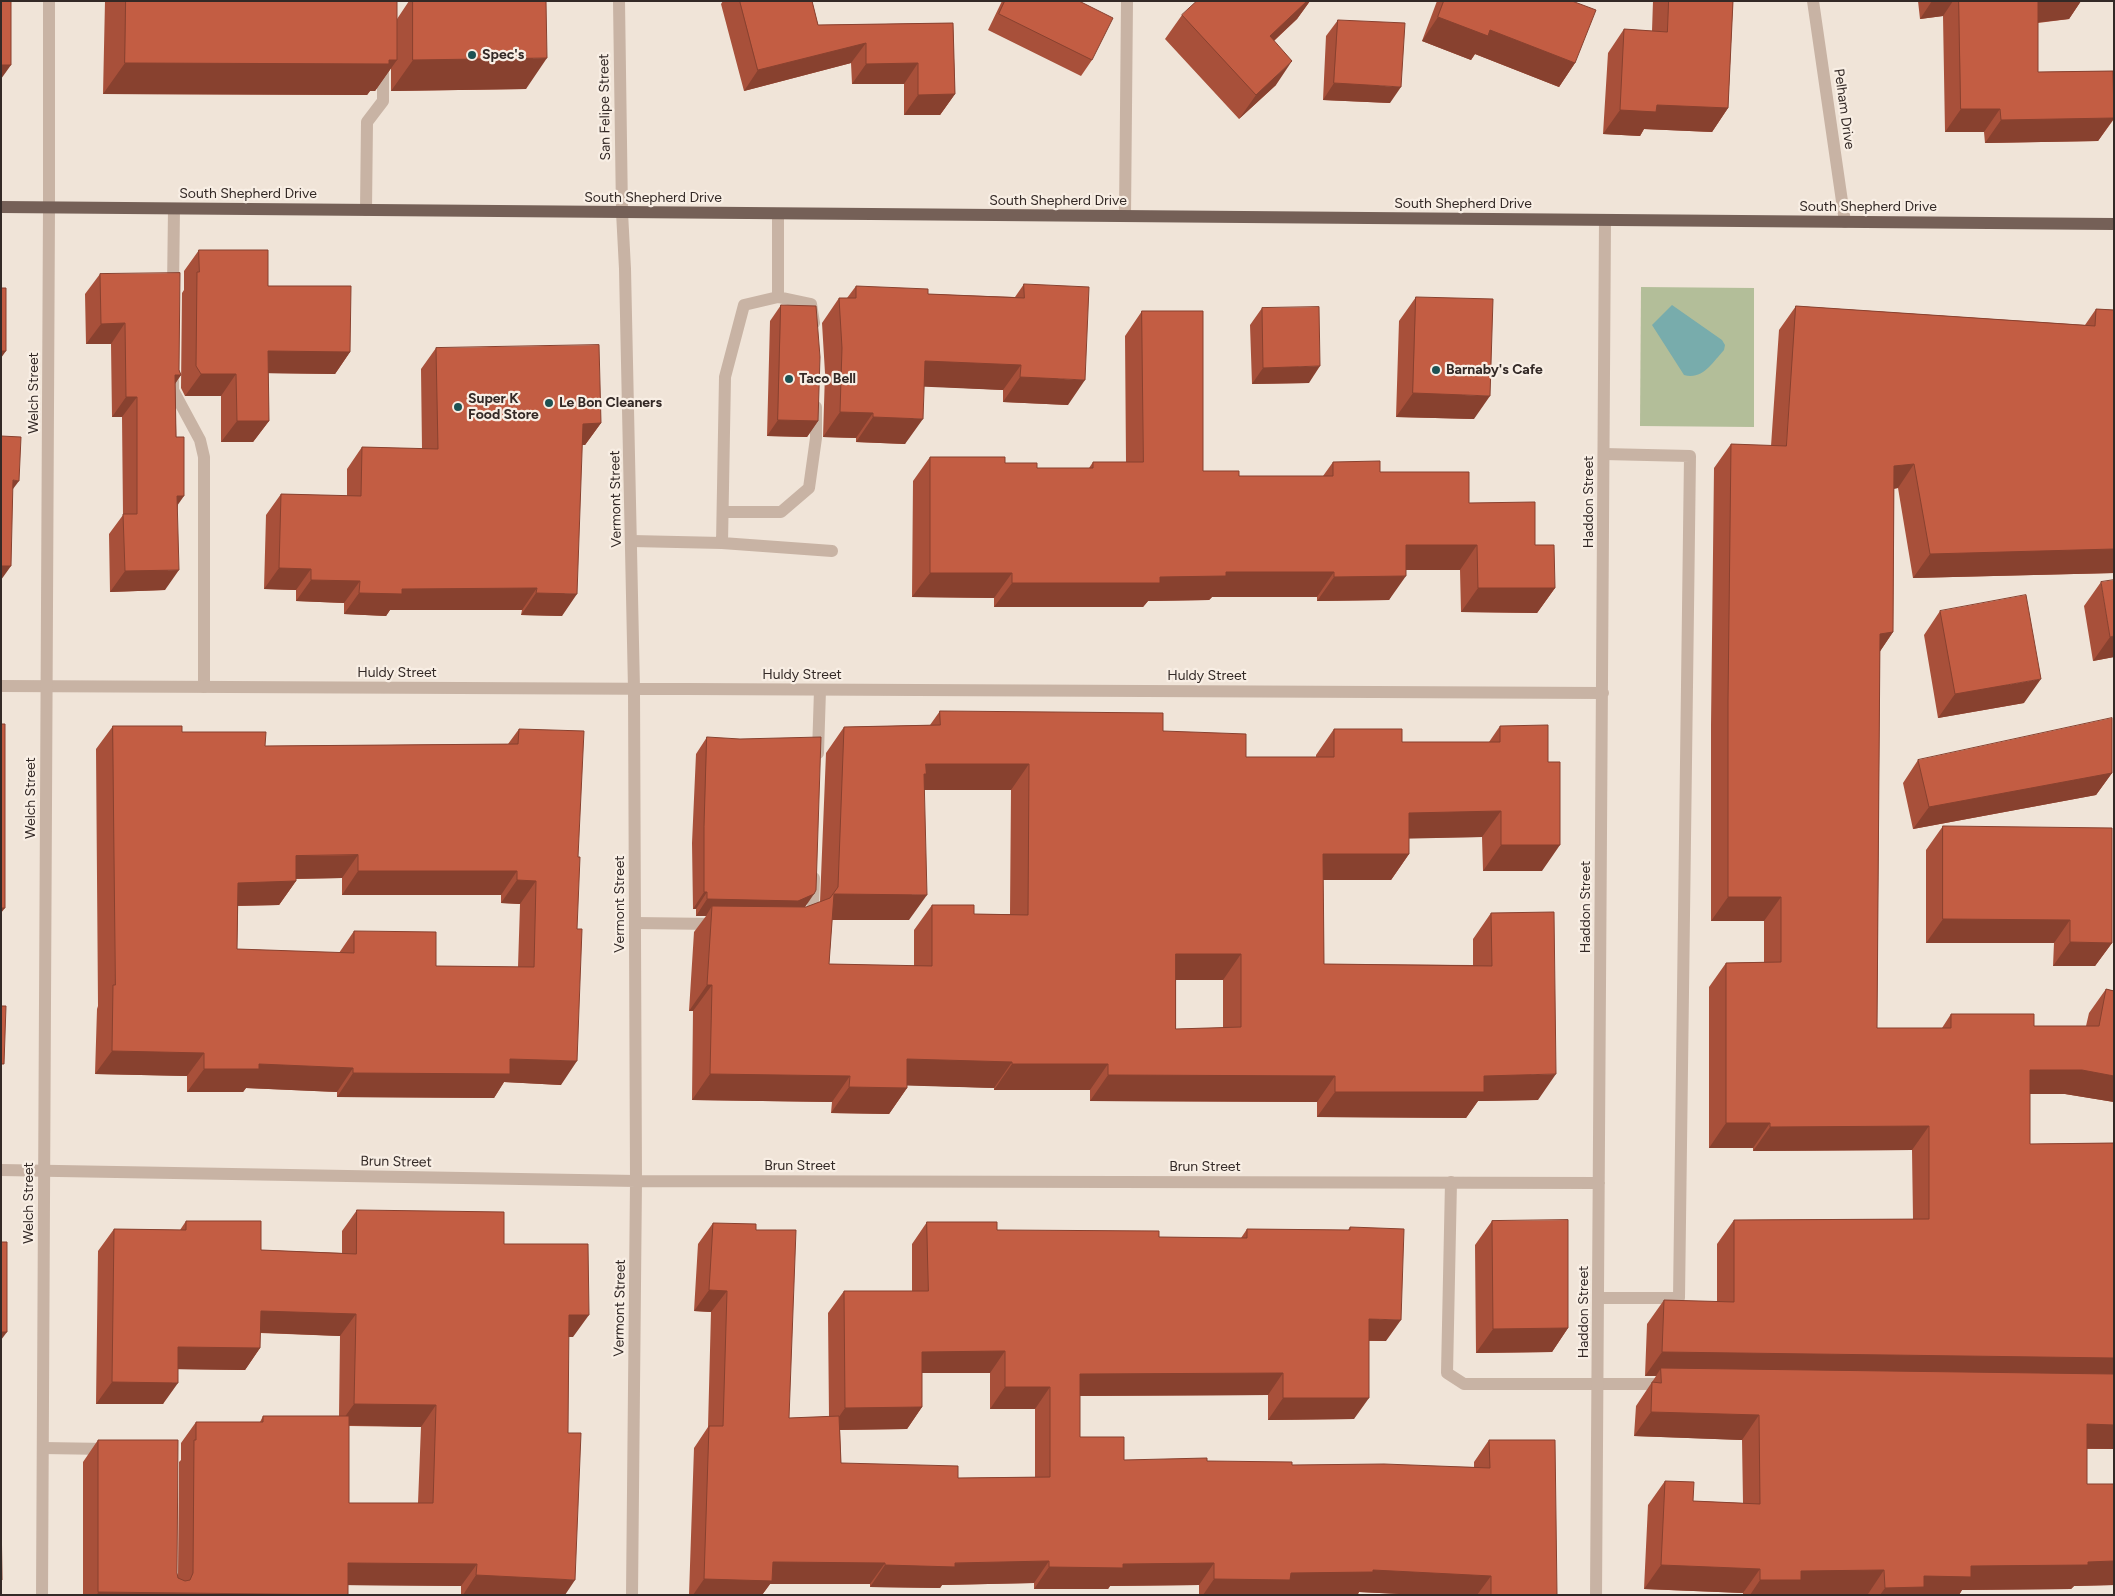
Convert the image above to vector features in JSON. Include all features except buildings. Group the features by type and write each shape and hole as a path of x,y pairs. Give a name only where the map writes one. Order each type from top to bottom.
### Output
{"main road":[{"name":"South Shepherd Drive","path":"1,207 2114,224"}],"street":[{"name":"Welch Street","path":"42,1595 50,208 49,1"},
{"name":"San Felipe Street","path":"618,1 622,212"},
{"path":"1125,216 1127,1"},
{"name":"Pelham Drive","path":"1813,1 1846,222"},
{"path":"366,210 367,122 383,100 383,51"},
{"path":"173,304 174,209"},
{"name":"Vermont Street","path":"622,212 632,541 634,689 636,1180 632,1595"},
{"path":"778,214 778,297"},
{"name":"Haddon Street","path":"1596,1595 1605,220"},
{"path":"722,543 725,377 744,305 778,297 811,304 816,340"},
{"path":"173,371 173,390 200,440 204,457 204,687"},
{"path":"724,512 781,512 809,488 816,438 816,399"},
{"path":"1599,1298 1678,1298 1690,456 1604,454"},
{"path":"632,541 722,543 832,551"},
{"name":"Huldy Street","path":"1,686 1603,693"},
{"path":"818,769 820,690"},
{"path":"794,922 808,917 813,909 814,869"},
{"path":"635,924 728,924"},
{"name":"Brun Street","path":"1,1170 636,1180 1600,1182"},
{"path":"1451,1182 1447,1372 1464,1384 1675,1384"},
{"path":"43,1448 122,1450"}],"green space":[{"path":"1641,287 1754,288 1754,427 1640,426"}],"water":[{"path":"1672,305 1722,340 1725,345 1724,350 1711,365 1697,375 1684,375 1652,325"}],"place":[{"name":"Spec's","path":"472,55"},
{"name":"Barnaby's Cafe","path":"1436,370"},
{"name":"Taco Bell","path":"789,379"},
{"name":"Le Bon Cleaners","path":"549,403"},
{"name":"Super K Food Store","path":"458,407"}]}
